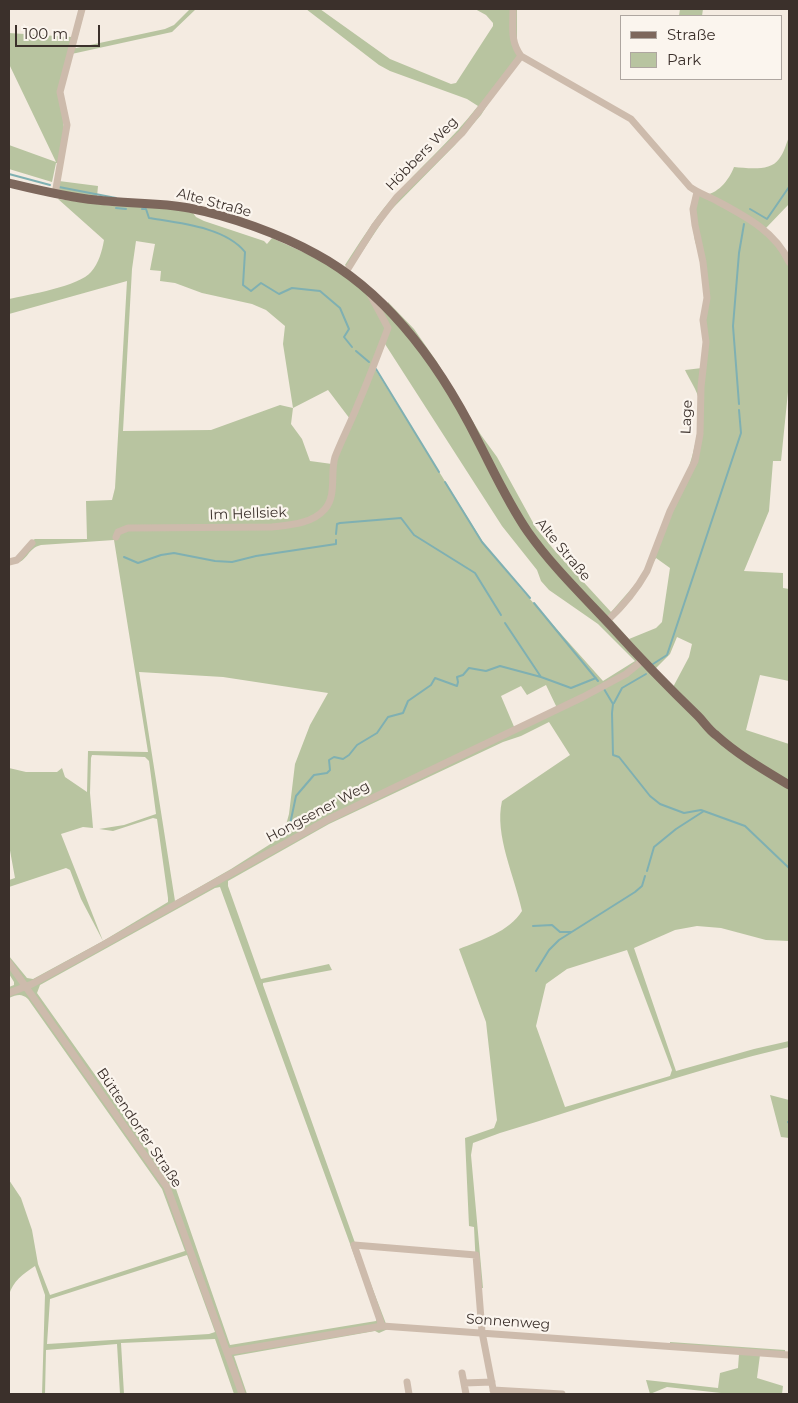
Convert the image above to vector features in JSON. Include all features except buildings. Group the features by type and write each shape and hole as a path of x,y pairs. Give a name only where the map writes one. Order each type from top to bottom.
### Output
{"main road":[{"name":"Alte Straße","path":"9,183 54,194 97,201 170,205 212,213 315,253 346,272 368,290 412,335 427,356 464,415 506,497 529,533 642,660 714,734 748,760 789,785"}],"street":[{"path":"54,194 67,126 60,92 82,9"},
{"path":"513,9 514,47 520,56 631,118 690,187 750,220 771,235 789,262"},
{"name":"Höbbers Weg","path":"346,272 374,227 397,197 462,132 520,56"},
{"name":"Lage","path":"607,621 617,612 647,571 670,511 695,461 700,434 701,387 706,342 703,320 707,298 703,262 697,240 693,209 696,192"},
{"name":"Alte Straße","path":"348,427 388,328 368,290"},
{"name":"Im Hellsiek","path":"116,537 118,532 128,528 272,527 293,525 319,515 331,501 334,459 348,427"},
{"path":"9,562 17,560 32,543"},
{"name":"Hongsener Weg","path":"9,993 26,986 225,878 329,819 583,697 626,674 642,660"},
{"name":"Büttendorfer Straße","path":"9,963 167,1187 242,1394"},
{"path":"382,1326 354,1245 476,1255 482,1332 493,1392 562,1394"},
{"name":"Sonnenweg","path":"227,1352 382,1326 789,1355"},
{"path":"462,1373 466,1394"},
{"path":"407,1382 409,1394"},
{"path":"464,1383 492,1382"}],"green space":[{"path":"80,9 85,9 76,48 165,29 174,25 190,9 196,9 172,32 67,55 59,88 64,128 58,163 56,163 52,182 9,169 9,145 56,162 9,64 9,33 72,37"},
{"path":"306,9 320,9 390,59 451,84 456,83 493,26 493,23 486,15 475,9 517,9 517,43 521,52 481,115 455,145 388,213 350,270 345,265 383,210 478,106 467,99 390,71 379,65"},
{"path":"680,9 703,9 702,15 679,15"},
{"path":"789,137 789,204 766,228 789,257 789,382 781,461 773,461 769,511 744,571 783,573 783,588 789,589 789,681 760,675 746,730 789,744 789,941 766,940 721,928 697,926 675,930 634,948 676,1071 789,1041 789,1047 680,1077 473,1143 471,1155 483,1288 477,1288 474,1227 469,1226 465,1138 494,1128 497,1120 486,1022 459,949 502,930 510,925 522,911 503,842 500,814 502,801 570,755 549,722 521,736 503,742 329,824 228,881 228,886 261,979 329,964 332,970 263,983 263,985 354,1240 388,1329 379,1333 375,1331 234,1356 247,1394 234,1394 215,1339 121,1343 124,1394 120,1394 117,1344 46,1350 45,1394 42,1394 45,1295 35,1266 16,1282 9,1295 9,1180 21,1198 32,1230 38,1264 50,1295 185,1251 162,1189 28,999 19,995 9,998 9,987 14,985 14,982 9,974 9,956 27,978 33,979 103,941 81,899 70,870 66,868 9,887 9,880 15,878 9,845 9,768 26,772 57,772 62,768 65,777 87,792 88,751 148,752 114,540 41,545 33,549 24,559 17,563 16,558 29,542 35,539 87,539 86,501 112,500 115,488 127,281 9,314 9,299 76,282 91,272 98,261 104,240 58,199 112,206 135,200 193,213 204,221 264,241 267,244 272,238 323,261 343,274 388,311 388,302 414,329 437,362 481,435 497,457 536,528 611,612 639,580 646,569 682,487 695,443 699,422 699,401 685,370 702,368 705,307 702,264 695,241 690,209 694,193 707,195 713,193 728,179 734,167 764,168 770,166 779,159","holes":["136,241 155,244 150,270 161,271 160,281 175,283 202,293 252,304 266,310 285,326 283,344 293,408 280,405 211,430 123,431 132,269","385,344 502,526 537,570 541,581 549,590 598,624 635,661 603,681 486,547 375,369","328,390 350,419 332,464 310,461 302,439 291,424 293,408","656,558 670,568 662,622 656,628 629,639 612,620 625,607 642,583","677,637 692,644 689,657 672,689 655,669 670,654","139,672 223,677 328,693 310,725 295,764 289,814 283,836 175,901","546,685 557,708 515,729 501,696 521,686 527,695","92,755 145,757 149,761 156,814 124,825 99,829 113,831 153,818 157,819 168,902 103,941 61,834 83,827 93,828 90,793","220,887 377,1318 376,1321 230,1345 176,1189 37,993 40,985 215,888","627,950 672,1070 670,1076 565,1107 536,1026 546,984 567,969","187,1255 215,1332 209,1334 47,1344 50,1299"]},
{"path":"59,181 98,186 97,197 57,191"},
{"path":"770,1095 789,1100 789,1138 781,1137"},
{"path":"670,1342 785,1350 785,1357 760,1355 757,1378 783,1386 782,1394 730,1394 667,1387 650,1394 646,1380 718,1388 720,1373 738,1368 739,1354 670,1349"}],"waterway":[{"path":"9,174 50,185"},
{"path":"59,187 116,198"},
{"path":"750,209 767,219 789,187"},
{"path":"116,208 126,209"},
{"path":"142,209 146,209 149,218 201,228 226,237 236,244 245,252 243,285 251,291 261,283 279,294 292,288 320,291 340,308 349,329 344,337 352,347"},
{"path":"739,404 733,326 739,253 744,224"},
{"path":"356,351 369,362"},
{"path":"376,369 439,472"},
{"path":"653,664 667,655 741,433 739,410"},
{"path":"445,482 482,542 530,598"},
{"path":"336,534 337,524 340,523 401,518 414,535 475,573 501,615"},
{"path":"124,557 138,563 161,555 174,553 215,561 232,562 256,556 336,544 336,540"},
{"path":"534,603 598,681"},
{"path":"505,623 541,677 571,688 596,678"},
{"path":"277,839 289,829 296,796 314,775 327,773 330,770 329,760 334,757 343,759 357,745 377,733 388,717 403,713 408,701 431,685 435,678 457,686 457,677 463,675 469,668 486,671 500,666 541,677"},
{"path":"614,703 622,688 646,674"},
{"path":"604,689 613,704 613,755 619,757 650,796 660,804 684,813 701,810 745,826 789,868"},
{"path":"647,871 654,847 676,829 704,811"},
{"path":"536,971 549,950 559,940 635,892 642,886 645,876"},
{"path":"533,926 552,925 560,932 571,932"}]}
